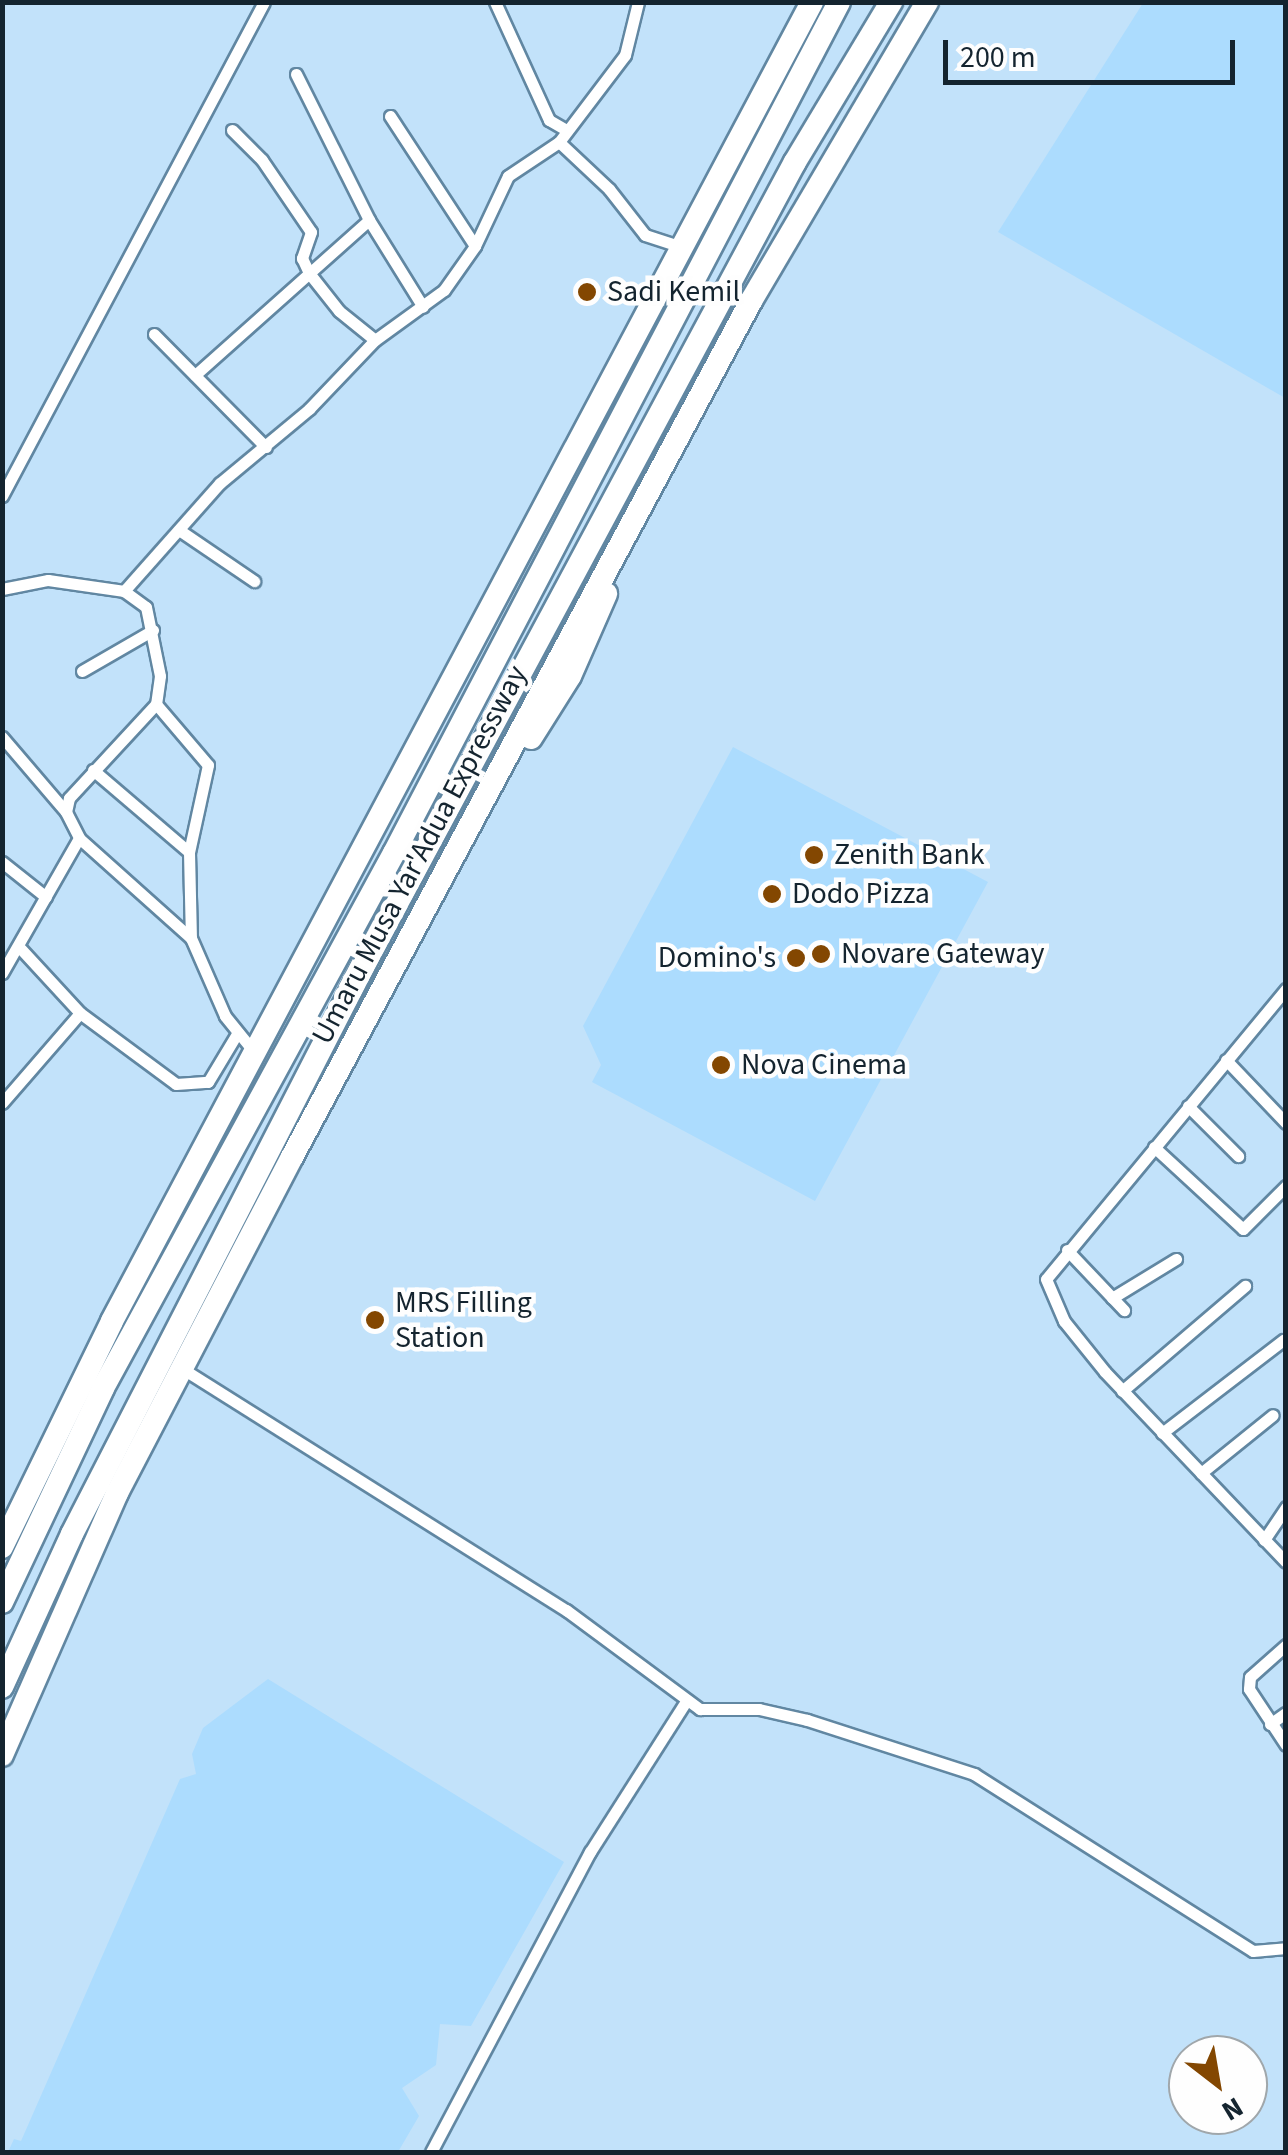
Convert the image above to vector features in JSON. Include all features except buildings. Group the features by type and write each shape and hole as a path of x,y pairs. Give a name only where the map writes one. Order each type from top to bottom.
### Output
{"highway":[{"name":"Umaru Musa Yar'Adua Expressway","path":"2,1547 190,1176 608,396 812,2"},
{"name":"Umaru Musa Yar'Adua Expressway","path":"2,1602 102,1388 346,942 839,2"},
{"name":"Umaru Musa Yar'Adua Expressway","path":"2,1687 72,1534 371,951 795,162 891,2"},
{"name":"Umaru Musa Yar'Adua Expressway","path":"2,1755 116,1493 676,438 927,2"},
{"path":"766,146 787,53"},
{"path":"795,162 877,92"},
{"path":"608,396 680,309"},
{"path":"676,438 707,330"},
{"path":"346,942 376,830"},
{"path":"371,951 447,867"},
{"path":"190,1176 272,1077"},
{"path":"265,1214 292,1106"}],"street":[{"path":"2,496 264,2"},
{"path":"495,2 549,120 610,189 645,236 686,248"},
{"path":"124,592 220,483 266,446 375,340 423,308 474,246 515,167 563,136 625,55 638,2"},
{"path":"296,74 369,220 423,308"},
{"path":"390,116 474,246"},
{"path":"232,130 262,160 311,232 302,258 309,273 339,311 375,340"},
{"path":"195,375 369,220"},
{"path":"154,334 266,446"},
{"path":"179,530 254,582"},
{"path":"2,589 48,580 124,592 146,608 152,630 156,704 208,765 189,852 191,938"},
{"path":"82,671 152,630"},
{"path":"66,812 93,770 156,704"},
{"path":"2,736 66,812 79,838 191,938 238,1032 256,1054"},
{"path":"93,770 189,852"},
{"path":"4,967 21,949 79,838"},
{"path":"2,862 46,898"},
{"path":"21,949 80,1013 188,1087 208,1082 238,1032"},
{"path":"1286,989 1046,1279 1053,1300 1122,1391 1286,1562"},
{"path":"2,1104 80,1013"},
{"path":"1226,1060 1286,1123"},
{"path":"1188,1106 1238,1156"},
{"path":"1154,1146 1238,1227 1286,1186"},
{"path":"1067,1250 1124,1310"},
{"path":"1112,1298 1176,1259"},
{"path":"1122,1391 1246,1286"},
{"path":"1162,1433 1284,1340"},
{"path":"183,1369 497,1566 700,1709 760,1709 807,1720 974,1774 1253,1950 1286,1948"},
{"path":"1201,1473 1273,1416"},
{"path":"1264,1540 1286,1507"},
{"path":"1286,1645 1250,1677 1270,1724 1286,1745"},
{"path":"431,2152 590,1852 687,1700"},
{"path":"1270,1724 1286,1713"}],"shaded area":[{"path":"1143,3 1285,3 1285,398 998,232"},
{"path":"733,747 988,882 815,1201 592,1082 601,1065 583,1026"},
{"path":"268,1679 564,1862 471,2026 440,2024 436,2065 402,2088 419,2116 398,2152 8,2152 14,2139 21,2141 180,1779 196,1774 192,1754 203,1728"}],"place":[{"name":"Sadi Kemil","path":"587,292"},
{"name":"Zenith Bank","path":"814,855"},
{"name":"Dodo Pizza","path":"772,894"},
{"name":"Novare Gateway","path":"821,954"},
{"name":"Domino's","path":"796,958"},
{"name":"Nova Cinema","path":"721,1065"},
{"name":"MRS Filling Station","path":"375,1320"}]}
